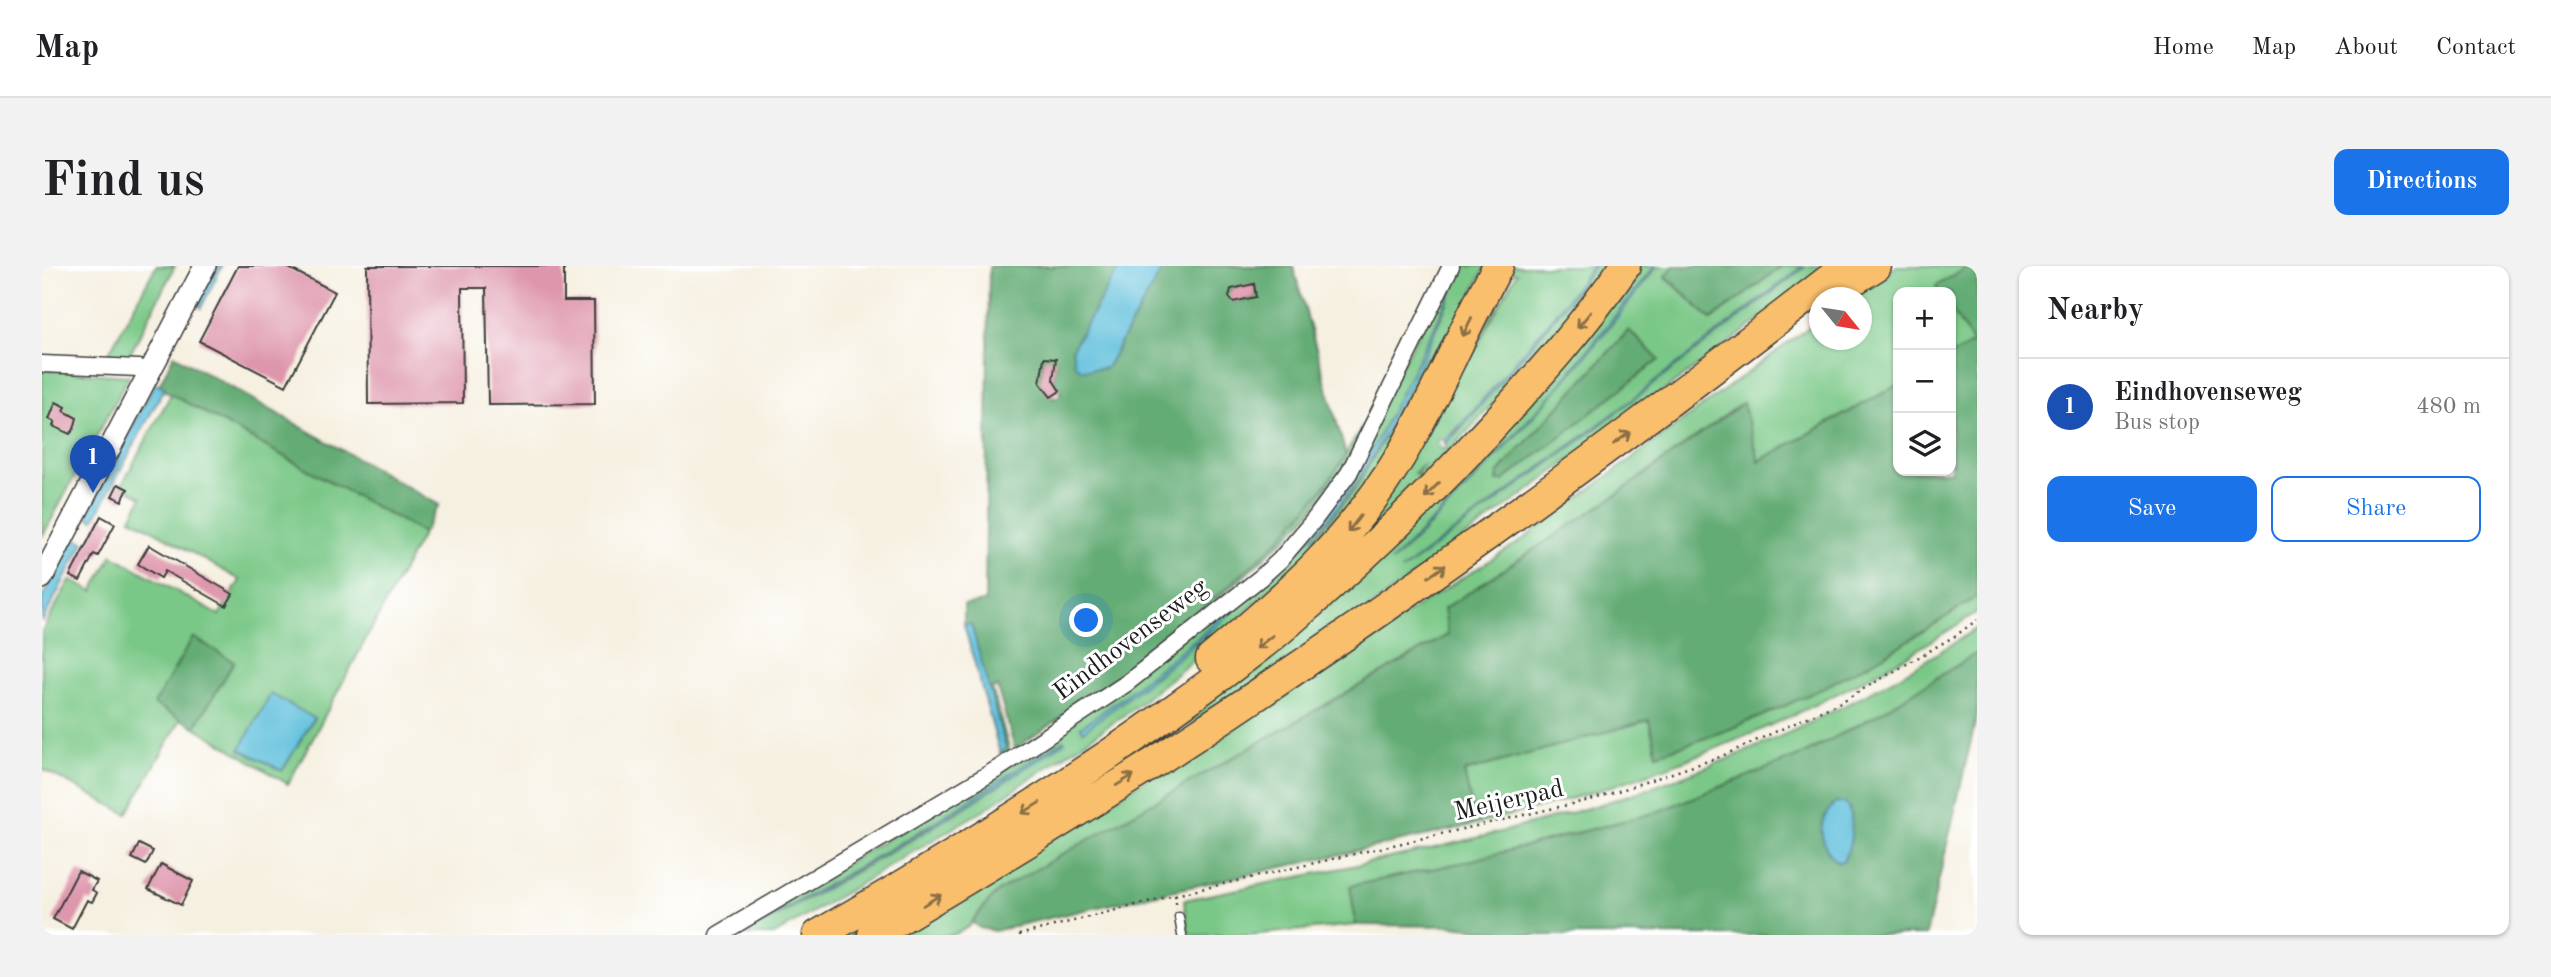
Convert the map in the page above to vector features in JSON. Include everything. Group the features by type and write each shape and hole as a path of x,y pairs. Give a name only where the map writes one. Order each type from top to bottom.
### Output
{"highway":[{"path":"1128,743 1164,699 1316,567 1363,512 1400,457 1420,421 1498,266"},
{"path":"818,935 955,856 1057,792 1220,677 1281,629 1434,488 1522,394 1602,299 1625,266"},
{"path":"873,935 1181,746 1381,610 1626,435 1847,266"},
{"path":"1843,287 1876,266"},
{"path":"1765,329 1809,305"}],"street":[{"path":"42,578 144,369 205,266"},
{"name":"Eindhovenseweg","path":"718,935 999,768 1081,714 1127,683 1270,569 1314,520 1349,473 1451,266"},
{"path":"42,364 144,369"}],"lane":[{"path":"1179,917 1182,935"}],"path":[{"name":"Meijerpad","path":"1019,935 1175,895 1594,799 1720,757 1841,702 1955,636 1977,620"}],"green space":[{"path":"156,266 175,266 129,356 107,356"},
{"path":"989,266 1120,266 1072,349 1082,370 1106,368 1164,266 1293,266 1346,455 1312,503 1274,545 1166,638 1015,749 997,687 992,688 1010,752 1001,759 1000,753 1006,749 971,625 964,625 964,605 985,602","holes":["1254,284 1256,297 1233,302 1230,289","1043,358 1056,360 1053,380 1061,394 1054,399 1040,383"]},
{"path":"1454,266 1461,266 1436,324 1376,442 1346,490 1203,633 1081,727 1084,730 1209,632 1291,559 1328,518 1355,483 1396,410 1463,266 1486,266 1415,409 1342,521 1199,656 1126,714 985,809 774,935 743,935 947,819 1063,740 912,836 740,935 726,935 1021,759 1262,571 1333,494","holes":["1386,435 1356,489 1313,540 1357,485"]},
{"path":"1503,266 1593,266 1490,393 1545,330 1595,266 1608,266 1530,364 1423,479 1417,473 1425,464 1414,473 1422,480 1342,557","holes":["1513,272 1517,273 1466,366","1468,418 1445,444 1447,449 1441,449 1437,442 1441,438 1444,440"]},
{"path":"1637,266 1655,266 1556,390 1657,266 1674,266 1666,277 1711,320 1782,266 1803,266 1628,403 1402,570 1578,442 1806,266 1833,266 1353,620 904,906 855,935 840,935 1230,680","holes":["1628,331 1658,360 1498,474","1543,404 1463,492 1392,562 1467,486"]},
{"path":"1674,266 1782,266 1711,320 1666,276"},
{"path":"1897,266 1970,266 1936,287 1893,287 1893,388 1759,461 1742,403 1619,493 1444,609 1449,634 1007,886 974,922 959,933 900,935 1519,542 1809,327 1809,350 1872,350 1872,287 1866,287"},
{"path":"1970,266 1977,266 1977,596 1940,621 1863,667 1783,707 1657,754 1649,720 1464,772 1472,808 1472,825 994,931 980,928 971,922 996,893 1007,886 1448,635 1444,609 1619,493 1743,403 1759,461 1893,388 1893,476 1956,476 1956,353 1973,343 1956,317 1956,287 1936,286"},
{"path":"1956,317 1974,344 1956,353"},
{"path":"1629,330 1659,360 1503,481 1497,481 1498,474 1516,453"},
{"path":"174,355 439,505 423,533 158,387"},
{"path":"42,370 129,376 42,537"},
{"path":"171,394 423,533 288,784 195,727 234,662 155,704 181,719 127,814 42,769 42,631 70,580 93,591 112,555 219,615 240,580 131,518 142,497 121,486"},
{"path":"1378,401 1338,476 1307,516 1284,540 1197,619 1125,677 1056,722 1139,660 1226,589 1280,540 1327,485"},
{"path":"1977,596 1977,612 1932,641 1840,692 1744,737 1646,774 1566,800 1472,825 1472,808 1464,772 1649,720 1657,754 1700,740 1823,688 1901,645"},
{"path":"1977,628 1977,653 1873,717 1804,754 1654,813 1465,862 1351,886 1356,925 1247,935 1189,935 1184,900 1444,846 1547,820 1648,789 1746,751 1841,707 1933,656"},
{"path":"193,637 234,662 195,727 154,704"},
{"path":"1977,653 1977,715 1926,935 1524,935 1452,926 1356,925 1350,886 1465,862 1654,813 1804,754 1873,717","holes":["1836,802 1849,808 1851,819 1847,853 1827,849 1825,837 1830,813"]}],"water":[{"path":"217,266 222,266 201,308 198,303"},
{"path":"1120,266 1164,266 1106,368 1082,370 1075,365 1072,349"},
{"path":"1461,266 1439,322 1400,406 1370,460 1341,503 1297,552 1249,597 1160,672 1083,731 1081,727 1203,633 1346,490 1376,442 1436,324"},
{"path":"1593,266 1568,302 1525,354 1454,436 1444,443 1444,439 1454,433"},
{"path":"1655,266 1595,345 1563,383 1497,457 1391,562 1551,396"},
{"path":"1806,266 1578,442 1401,571 1628,403"},
{"path":"155,383 165,387 94,520 86,516"},
{"path":"74,537 84,542 42,622 42,598"},
{"path":"971,624 1006,749 1000,753 964,625"},
{"path":"271,694 314,718 282,771 240,749"},
{"path":"1064,740 1065,742 1026,768 946,817 740,935 902,842"},
{"path":"1835,802 1845,803 1852,824 1846,855 1843,861 1838,862 1827,850 1822,832 1824,818"}],"building":[{"path":"238,266 285,266 335,292 286,386 199,341"},
{"path":"367,266 564,266 564,301 594,301 595,404 488,405 486,288 462,288 463,403 368,404"},
{"path":"1254,284 1256,297 1233,302 1229,297 1231,289"},
{"path":"1044,358 1056,359 1053,380 1060,391 1051,397 1040,383"},
{"path":"56,402 66,407 64,411 77,418 70,434 53,426 55,422 49,419"},
{"path":"118,484 128,489 122,501 112,496"},
{"path":"101,516 115,524 98,556 94,554 80,581 70,576"},
{"path":"149,545 233,594 226,606 165,571 161,578 138,564"},
{"path":"139,844 153,851 146,865 132,858"},
{"path":"161,864 193,881 181,905 148,889"},
{"path":"78,871 97,881 92,890 97,893 92,902 87,900 72,929 53,919"}],"place":[{"name":"Eindhovenseweg","path":"93,493"}]}
